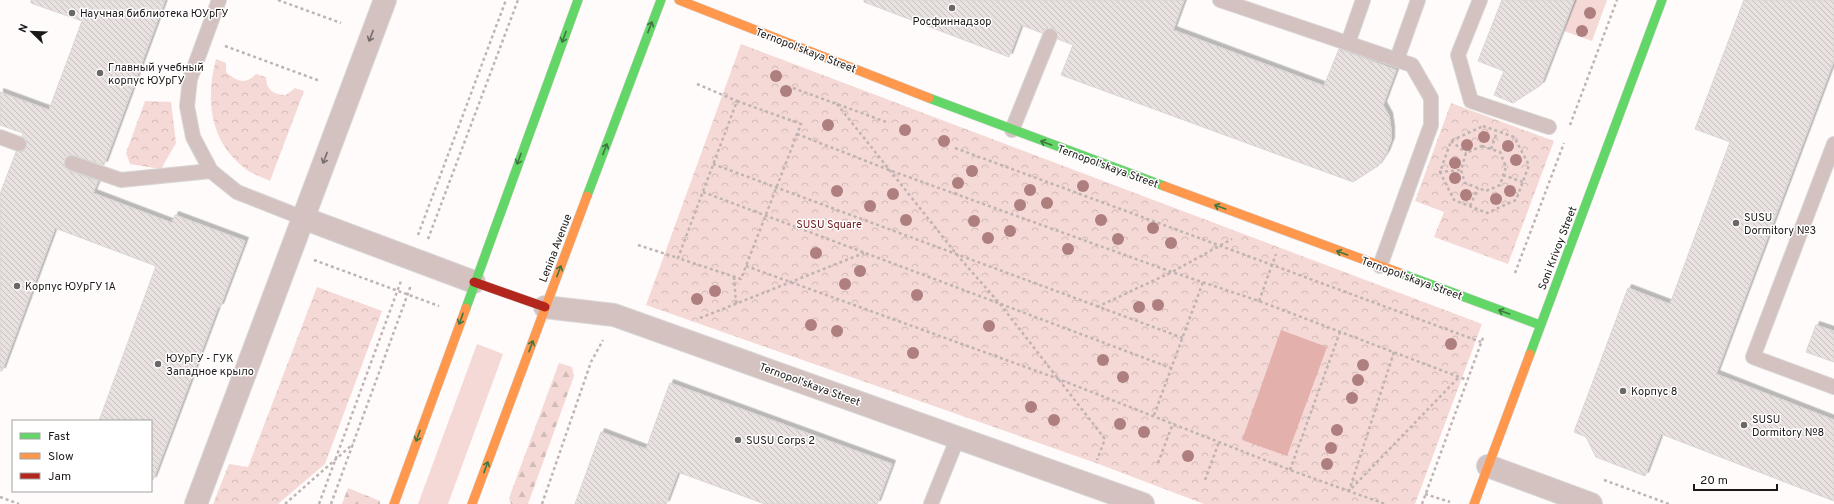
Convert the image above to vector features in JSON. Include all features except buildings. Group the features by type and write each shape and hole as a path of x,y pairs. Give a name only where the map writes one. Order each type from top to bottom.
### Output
{"street":[{"path":"196,504 385,0"},
{"path":"394,504 578,0"},
{"name":"Lenina Avenue","path":"472,504 661,0"},
{"name":"Ternopol'skaya Street","path":"679,0 1012,130 1540,325"},
{"name":"Soni Krivoy Street","path":"1474,504 1662,0"},
{"path":"303,218 474,282"},
{"name":"Ternopol'skaya Street","path":"474,282 545,307 614,314 1142,504"},
{"path":"1488,466 1591,504"}],"lane":[{"path":"219,0 190,79 188,106 193,137 211,171 237,192 303,218"},
{"path":"1220,0 1412,65 1432,98 1431,125 1380,266"},
{"path":"1348,43 1363,0"},
{"path":"1397,59 1418,0"},
{"path":"1480,0 1458,55 1471,101 1549,127"},
{"path":"1012,130 1050,36"},
{"path":"0,137 19,144"},
{"path":"1834,144 1753,357 1834,387"},
{"path":"72,163 121,180 211,171"},
{"path":"931,504 958,437"}],"path":[{"path":"278,0 342,24"},
{"path":"205,39 320,81"},
{"path":"638,245 741,279 801,124 697,84"},
{"path":"793,88 889,123"},
{"path":"678,258 738,100"},
{"path":"837,104 958,256 1000,304 1056,378 1105,439 1096,463"},
{"path":"1483,126 1498,131 1514,137 1529,165 1516,200 1487,213 1454,200 1440,172 1451,141 1483,126"},
{"path":"1491,149 1498,131"},
{"path":"797,134 889,170 1172,272 1259,300 1468,380"},
{"path":"1482,146 1500,152 1506,167 1503,175 1500,185 1486,191 1465,183 1461,170 1466,153 1482,146"},
{"path":"955,148 1481,342"},
{"path":"713,164 777,189 1183,338"},
{"path":"1503,175 1523,182"},
{"path":"1470,206 1478,188"},
{"path":"703,192 1172,368"},
{"path":"1097,307 1172,272 1237,237"},
{"path":"1259,300 1278,247"},
{"path":"698,323 701,317 793,283 865,253"},
{"path":"313,259 443,308"},
{"path":"746,266 1056,378 1154,415 1290,470 1385,504"},
{"path":"734,277 736,304"},
{"path":"1154,415 1203,282"},
{"path":"1290,470 1340,332"},
{"path":"542,504 591,362 606,335"},
{"path":"1422,504 1484,335"},
{"path":"1349,491 1394,352"},
{"path":"1349,491 1459,377"},
{"path":"1158,463 1173,423"},
{"path":"1205,480 1219,442"},
{"path":"286,504 353,444"},
{"path":"1425,494 1455,504"},
{"path":"0,497 19,504"}],"green space":[{"path":"1575,0 1607,0 1592,41 1564,31"},
{"name":"SUSU Square","path":"741,44 1482,324 1415,504 1204,504 1096,463 646,305"},
{"path":"216,59 226,63 226,72 238,80 249,80 256,74 266,77 267,85 274,93 286,95 295,88 304,91 270,181 247,170 225,147 218,134 211,105 211,90"},
{"path":"145,101 171,102 176,143 161,169 130,164 126,153"},
{"path":"1451,103 1554,141 1508,264 1434,237 1444,212 1415,201"},
{"path":"317,287 382,311 325,464 278,504 213,504 229,464 248,467"},
{"path":"477,344 503,354 448,504 418,504"},
{"path":"559,363 572,367 574,376 528,504 511,504 509,498"},
{"path":"348,488 380,501 380,504 342,504"}],"shaded area":[{"path":"1281,330 1327,347 1287,456 1242,440"}],"traffic: fast":[{"path":"466,308 578,0"},
{"path":"587,196 661,0"},
{"path":"1530,354 1662,0"},
{"path":"929,98 1164,186"},
{"path":"1400,273 1540,325"}],"traffic: slow":[{"path":"679,0 929,98"},
{"path":"1164,186 1400,273"},
{"path":"472,504 587,196"},
{"path":"394,504 466,308"},
{"path":"1474,504 1530,354"}],"traffic: jam":[{"path":"474,282 545,307"}],"place":[{"name":"Росфиннадзор","path":"952,8"},
{"name":"Научная библиотека ЮУрГУ","path":"72,13"},
{"name":"Главный учебный корпус ЮУрГУ","path":"100,73"},
{"name":"SUSU Dormitory №3","path":"1736,223"},
{"name":"Корпус ЮУрГУ 1А","path":"17,286"},
{"name":"ЮУрГУ - ГУК Западное крыло","path":"158,364"},
{"name":"Корпус 8","path":"1623,391"},
{"name":"SUSU Dormitory №8","path":"1744,425"},
{"name":"SUSU Corps 2","path":"738,440"}]}
